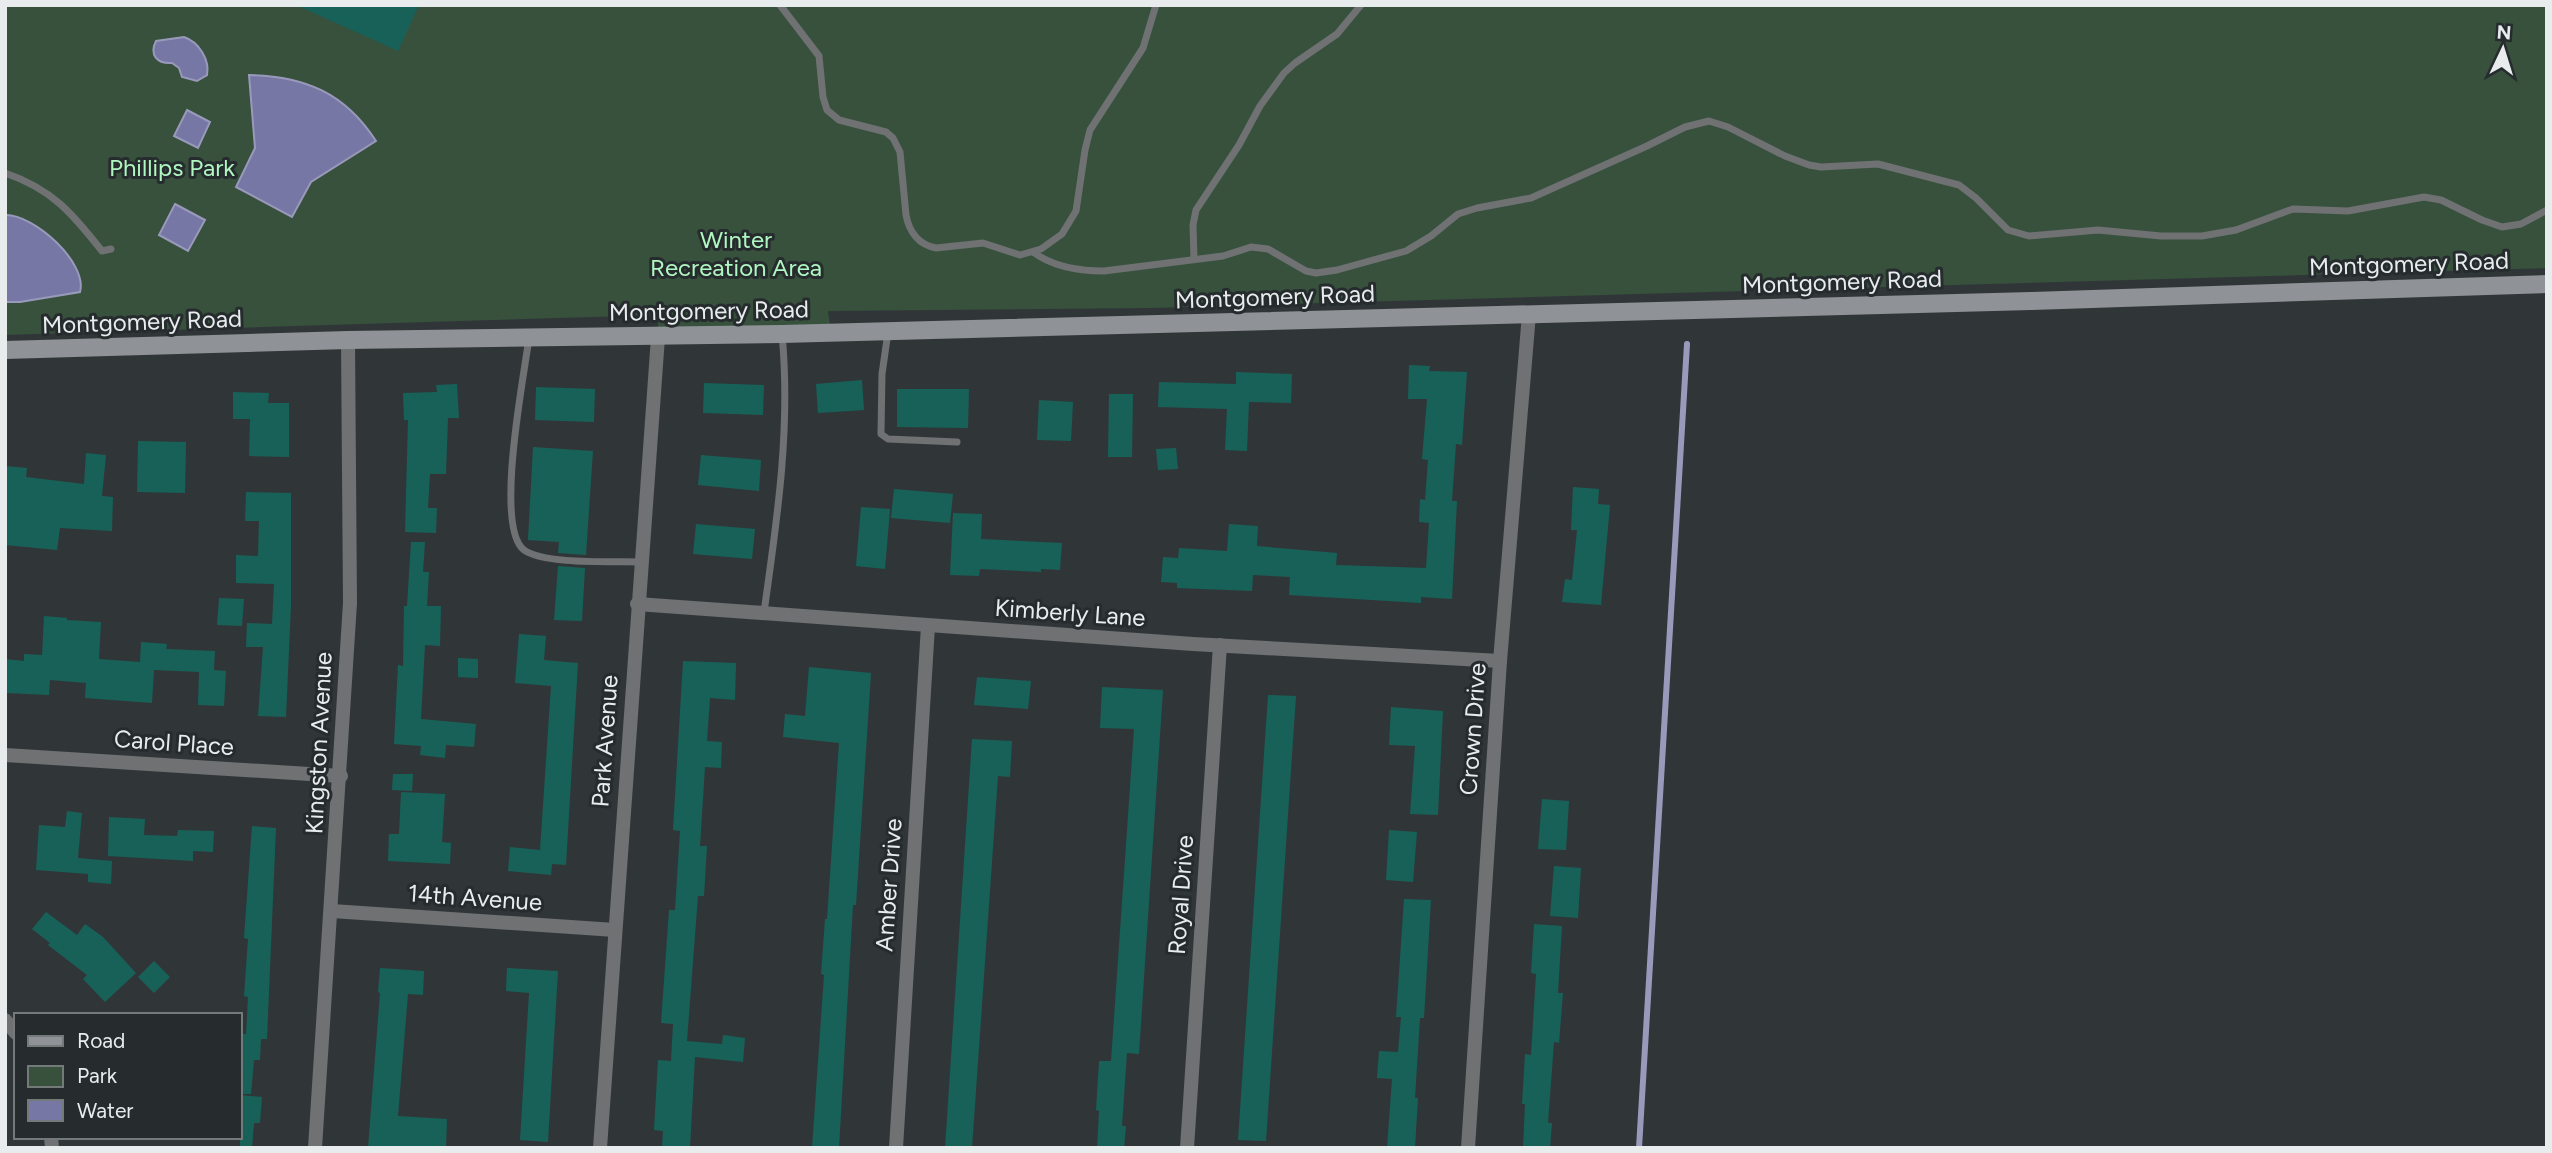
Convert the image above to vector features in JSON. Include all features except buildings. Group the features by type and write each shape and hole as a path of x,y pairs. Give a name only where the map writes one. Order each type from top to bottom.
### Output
{"street":[{"name":"Montgomery Road","path":"5,350 348,340 658,337 2031,302 2547,284"},
{"name":"Crown Drive","path":"1468,1148 1500,662 1530,314"},
{"name":"Park Avenue","path":"600,1148 658,337"},
{"name":"Kingston Avenue","path":"315,1148 341,776 350,603 348,340"},
{"name":"Kimberly Lane","path":"637,604 1500,662"},
{"name":"Amber Drive","path":"896,1148 928,625"},
{"name":"Royal Drive","path":"1187,1148 1220,645"},
{"name":"Carol Place","path":"5,755 341,776"},
{"name":"14th Avenue","path":"332,911 615,930"}],"lane":[{"path":"780,5 819,56 827,110 838,120 886,132 898,145 906,215 916,237 929,247 953,248 976,242 1013,254 1033,252 1056,240 1072,220 1078,201 1084,150 1090,130 1143,48 1156,5"},
{"path":"1194,259 1193,225 1196,210 1239,145 1260,106 1284,73 1337,34 1361,5"},
{"path":"1033,252 1055,264 1086,271 1126,269 1223,256 1242,248 1260,247 1306,271 1316,273 1337,270 1406,251 1432,236 1458,214 1531,198 1685,127 1709,121 1728,127 1809,165 1821,167 1878,164 1950,182 1968,190 2008,230 2029,236 2098,230 2161,236 2202,236 2236,230 2292,209 2348,211 2424,197 2441,200 2502,227 2521,224 2547,210"},
{"path":"5,173 41,188 78,220 102,251 111,249"},
{"path":"888,331 882,374 881,434 888,439 957,442"},
{"path":"764,612 777,527 786,412 782,334"},
{"path":"529,338 516,432 510,505 511,524 516,540 525,550 546,558 642,562"}],"green space":[{"name":"Phillips Park","path":"5,5 2547,5 2547,268 1151,308 828,311 830,325 658,337 658,315 5,335"}],"water":[{"path":"184,37 199,47 207,63 207,75 197,81 182,77 179,68 172,63 158,60 154,54 156,41"},
{"path":"249,75 288,79 322,90 351,111 376,141 311,182 292,217 236,187 255,148"},
{"path":"187,110 210,122 198,148 174,136"},
{"path":"175,204 205,220 188,251 159,235"},
{"path":"5,215 30,223 56,242 76,268 80,292 5,302"}],"waterway":[{"path":"1639,1148 1687,344"}],"park label":[{"name":"Winter Recreation Area","path":"736,254"}]}
